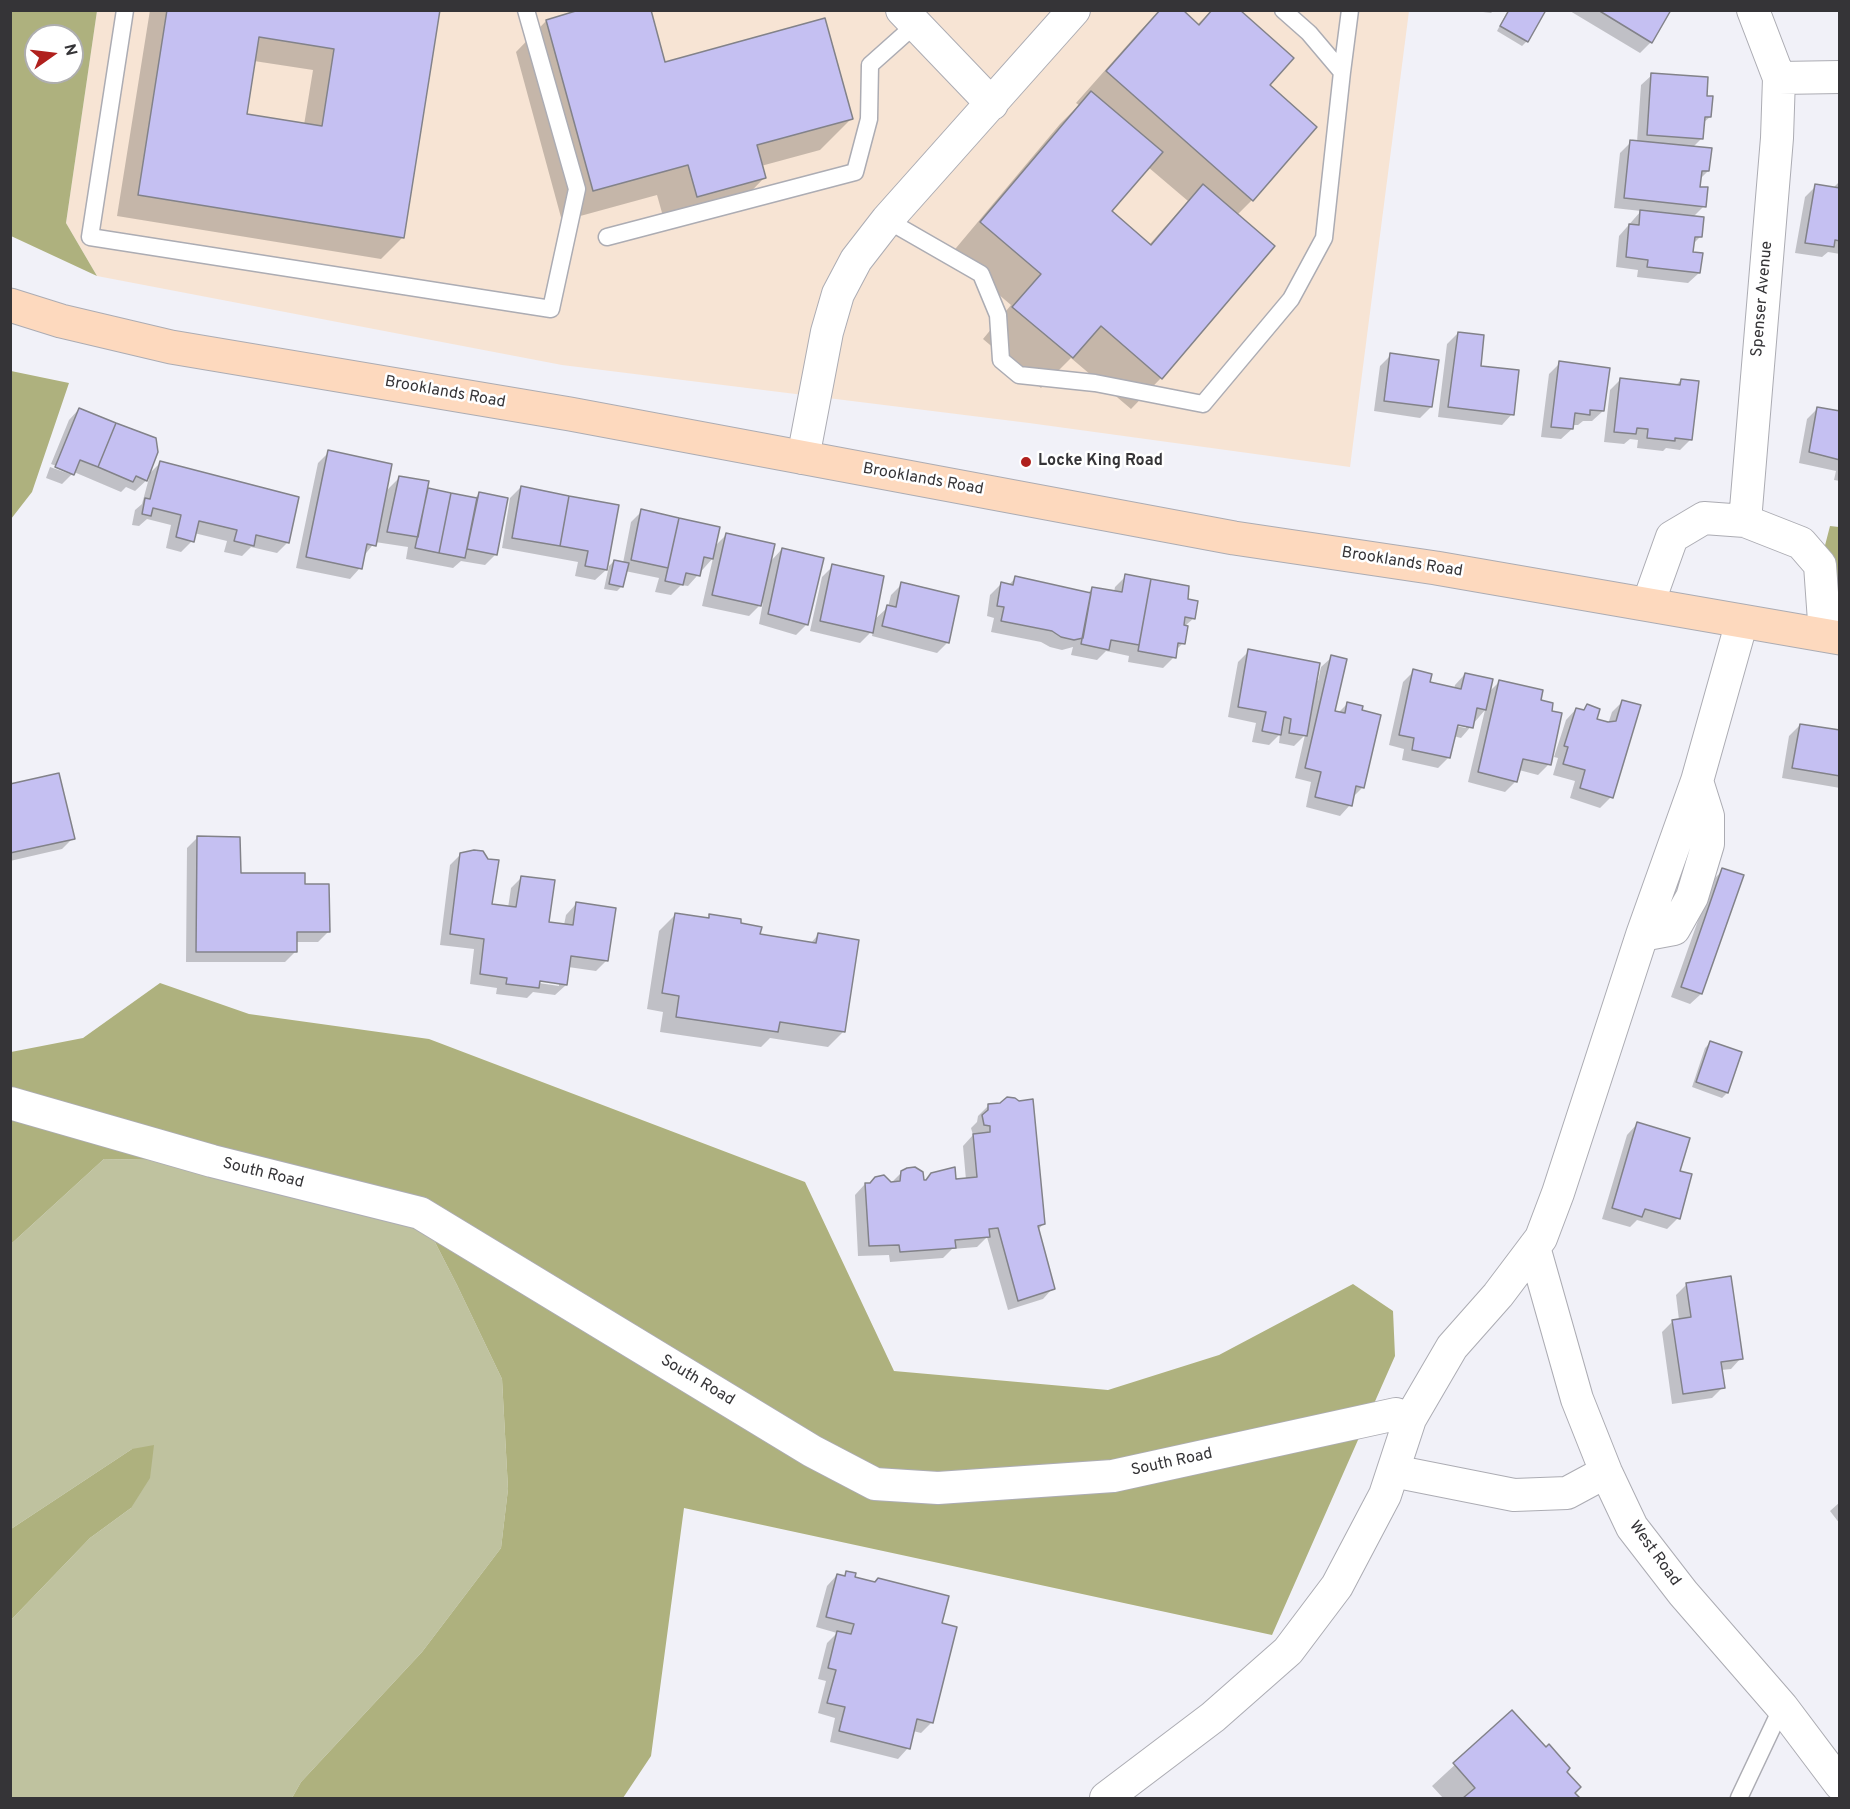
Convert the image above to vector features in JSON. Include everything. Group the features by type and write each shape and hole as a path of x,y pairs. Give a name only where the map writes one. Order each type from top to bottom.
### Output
{"main road":[{"name":"Brooklands Road","path":"10,305 61,321 171,346 570,414 1234,538 1648,604 1832,637"}],"street":[{"path":"803,458 827,332 838,294 856,260 887,220 1074,10"},
{"name":"Spenser Avenue","path":"1745,521 1777,138 1779,78 1753,10"},
{"path":"909,17 992,104"},
{"path":"1779,78 1839,77"},
{"path":"1648,604 1672,537 1704,518 1745,521 1801,543 1820,565 1832,637"},
{"path":"1106,1798 1213,1717 1288,1651 1337,1586 1385,1495 1410,1419 1452,1347 1498,1295 1541,1238 1558,1193 1642,935 1697,781 1742,621"},
{"name":"South Road","path":"10,1103 212,1161 420,1213 812,1451 875,1484 938,1488 1113,1476 1396,1414 1410,1419"},
{"name":"West Road","path":"1534,1247 1577,1399 1606,1472 1632,1527 1683,1593 1782,1707 1839,1784"},
{"path":"1393,1471 1514,1495 1567,1493 1606,1472"}],"lane":[{"path":"125,10 90,237 551,309 577,189 526,10"},
{"path":"1283,10 1309,33 1342,72"},
{"path":"887,220 981,274 998,315 1001,360 1018,375 1095,383 1203,404 1291,299 1324,238 1350,10"},
{"path":"607,237 855,172 869,119 870,65 909,17"},
{"path":"1739,1798 1782,1707"}],"shaded area":[{"path":"97,11 1409,11 1350,467 1029,423 562,365 97,276 66,223"}],"green space":[{"path":"11,10 97,11 66,223 97,276 11,236"},
{"path":"11,371 69,383 32,492 11,519"},
{"path":"1830,526 1839,527 1839,604 1823,602 1820,565"},
{"path":"160,983 249,1014 429,1039 805,1182 894,1371 1108,1390 1219,1355 1353,1284 1393,1311 1395,1356 1272,1635 684,1508 651,1756 623,1798 292,1798 301,1782 422,1652 501,1548 508,1489 502,1379 420,1213 212,1161 104,1159 11,1244 11,1052 83,1038"},
{"path":"104,1159 212,1161 420,1213 502,1379 508,1489 501,1548 422,1652 301,1782 292,1798 11,1798 11,1620 90,1538 131,1508 132,1449 11,1529 11,1244"},
{"path":"154,1445 150,1478 131,1508 90,1538 11,1620 11,1529 132,1449"}],"building":[{"path":"167,10 440,10 404,238 138,195","holes":["259,37 334,49 322,126 247,114"]},
{"path":"579,10 651,10 665,62 825,18 853,119 757,145 766,178 697,197 688,165 593,191 546,20"},
{"path":"1160,10 1183,10 1199,25 1212,10 1240,10 1294,58 1270,85 1317,127 1253,201 1106,71"},
{"path":"1509,10 1546,10 1528,42 1500,26"},
{"path":"1598,10 1671,10 1652,43"},
{"path":"1651,73 1708,77 1707,96 1713,96 1711,117 1705,117 1703,139 1647,135"},
{"path":"1091,91 1163,152 1112,211 1151,245 1203,184 1275,246 1162,379 1101,326 1073,358 1012,307 1041,274 980,222"},
{"path":"1630,140 1712,148 1709,171 1702,171 1700,187 1708,187 1706,207 1624,198"},
{"path":"1815,184 1840,188 1840,241 1835,240 1834,247 1805,243"},
{"path":"1640,210 1704,217 1702,237 1695,237 1693,252 1703,253 1700,273 1647,267 1648,260 1626,257 1629,224 1639,225"},
{"path":"1458,332 1484,335 1481,366 1519,370 1514,415 1448,407"},
{"path":"1390,353 1439,360 1432,407 1384,401"},
{"path":"1559,361 1610,368 1604,411 1590,410 1590,415 1575,413 1573,429 1551,427"},
{"path":"1620,378 1680,385 1681,379 1699,381 1692,440 1647,438 1648,429 1637,428 1636,434 1614,432"},
{"path":"1817,407 1840,411 1840,460 1809,452"},
{"path":"79,408 116,423 98,467 80,460 74,475 55,467"},
{"path":"116,423 156,438 158,452 147,481 136,476 133,482 98,467"},
{"path":"328,450 392,464 376,546 367,544 362,569 306,557"},
{"path":"160,461 299,497 289,543 256,535 254,546 234,541 237,530 199,521 194,542 176,537 181,515 153,508 151,516 142,514 145,498 150,499"},
{"path":"399,476 429,481 418,537 387,532"},
{"path":"521,486 569,496 560,546 512,538"},
{"path":"428,488 451,493 439,553 415,548"},
{"path":"479,492 508,498 497,555 467,549"},
{"path":"451,493 477,498 465,558 439,553"},
{"path":"569,496 619,505 607,570 585,566 588,551 560,546"},
{"path":"641,509 679,518 668,568 631,560"},
{"path":"679,518 720,527 713,559 704,557 700,576 686,573 683,585 665,581"},
{"path":"726,533 775,544 761,606 712,595"},
{"path":"782,548 824,558 808,625 768,614"},
{"path":"614,560 629,563 623,587 609,584"},
{"path":"832,564 884,576 873,633 820,621"},
{"path":"1125,574 1151,579 1139,645 1111,640 1109,650 1081,644 1092,587 1122,592"},
{"path":"1015,576 1091,593 1083,638 1074,640 1061,637 1052,631 1001,621 1004,607 997,606 1001,582 1013,585"},
{"path":"1151,579 1189,586 1188,599 1198,601 1195,619 1185,617 1184,625 1188,626 1185,644 1178,643 1176,658 1138,651"},
{"path":"901,582 959,596 949,643 882,626 887,605 896,607"},
{"path":"1248,649 1320,663 1307,736 1289,733 1291,719 1284,717 1281,735 1262,731 1266,712 1238,707"},
{"path":"1331,655 1347,659 1335,711 1345,713 1347,702 1363,706 1362,710 1381,715 1364,788 1356,786 1352,806 1315,797 1321,772 1305,768"},
{"path":"1413,669 1432,674 1430,682 1461,689 1465,673 1493,679 1486,710 1477,708 1473,728 1458,725 1450,758 1412,750 1414,738 1399,735"},
{"path":"1499,680 1543,690 1541,700 1553,703 1552,711 1562,713 1551,765 1523,759 1517,782 1478,772"},
{"path":"1622,700 1641,705 1613,798 1580,788 1585,770 1563,764 1568,747 1564,746 1576,708 1584,710 1587,704 1600,709 1597,719 1608,722 1616,721"},
{"path":"1800,724 1840,730 1840,776 1792,768"},
{"path":"59,773 75,839 10,853 10,784"},
{"path":"197,836 240,837 241,873 305,873 305,884 329,884 330,932 297,932 297,952 196,952"},
{"path":"483,851 488,859 499,860 492,904 516,907 521,876 555,880 549,922 573,925 576,902 616,908 608,961 571,956 567,985 540,981 539,988 506,984 507,978 480,974 484,939 450,934 460,853"},
{"path":"1722,868 1744,875 1702,994 1681,987"},
{"path":"675,913 709,918 709,914 741,919 741,923 762,927 760,934 816,943 818,933 859,940 845,1032 780,1022 778,1032 676,1017 679,996 662,993"},
{"path":"1710,1041 1742,1052 1728,1093 1696,1082"},
{"path":"1007,1097 1019,1101 1033,1099 1045,1224 1038,1226 1055,1289 1018,1301 998,1228 989,1229 990,1237 955,1240 956,1248 900,1252 899,1245 869,1246 865,1183 870,1183 875,1177 884,1175 891,1182 900,1181 901,1171 915,1167 923,1172 924,1180 931,1173 955,1167 956,1179 977,1177 973,1134 990,1132 990,1126 984,1125 982,1115 988,1110 988,1104 1000,1103"},
{"path":"1637,1122 1690,1138 1680,1171 1692,1174 1680,1219 1645,1209 1642,1217 1612,1208"},
{"path":"1731,1276 1743,1359 1721,1362 1725,1388 1683,1394 1672,1320 1691,1317 1686,1283"},
{"path":"846,1571 856,1573 855,1577 875,1582 878,1578 949,1596 942,1623 957,1627 933,1723 917,1719 910,1749 839,1731 845,1707 827,1703 836,1670 828,1668 837,1631 851,1634 854,1624 826,1617 837,1574 845,1576"},
{"path":"1512,1710 1546,1747 1549,1744 1570,1768 1567,1772 1581,1787 1575,1793 1580,1798 1463,1798 1475,1788 1453,1763"}],"place":[{"name":"Locke King Road","path":"1026,462"}]}
